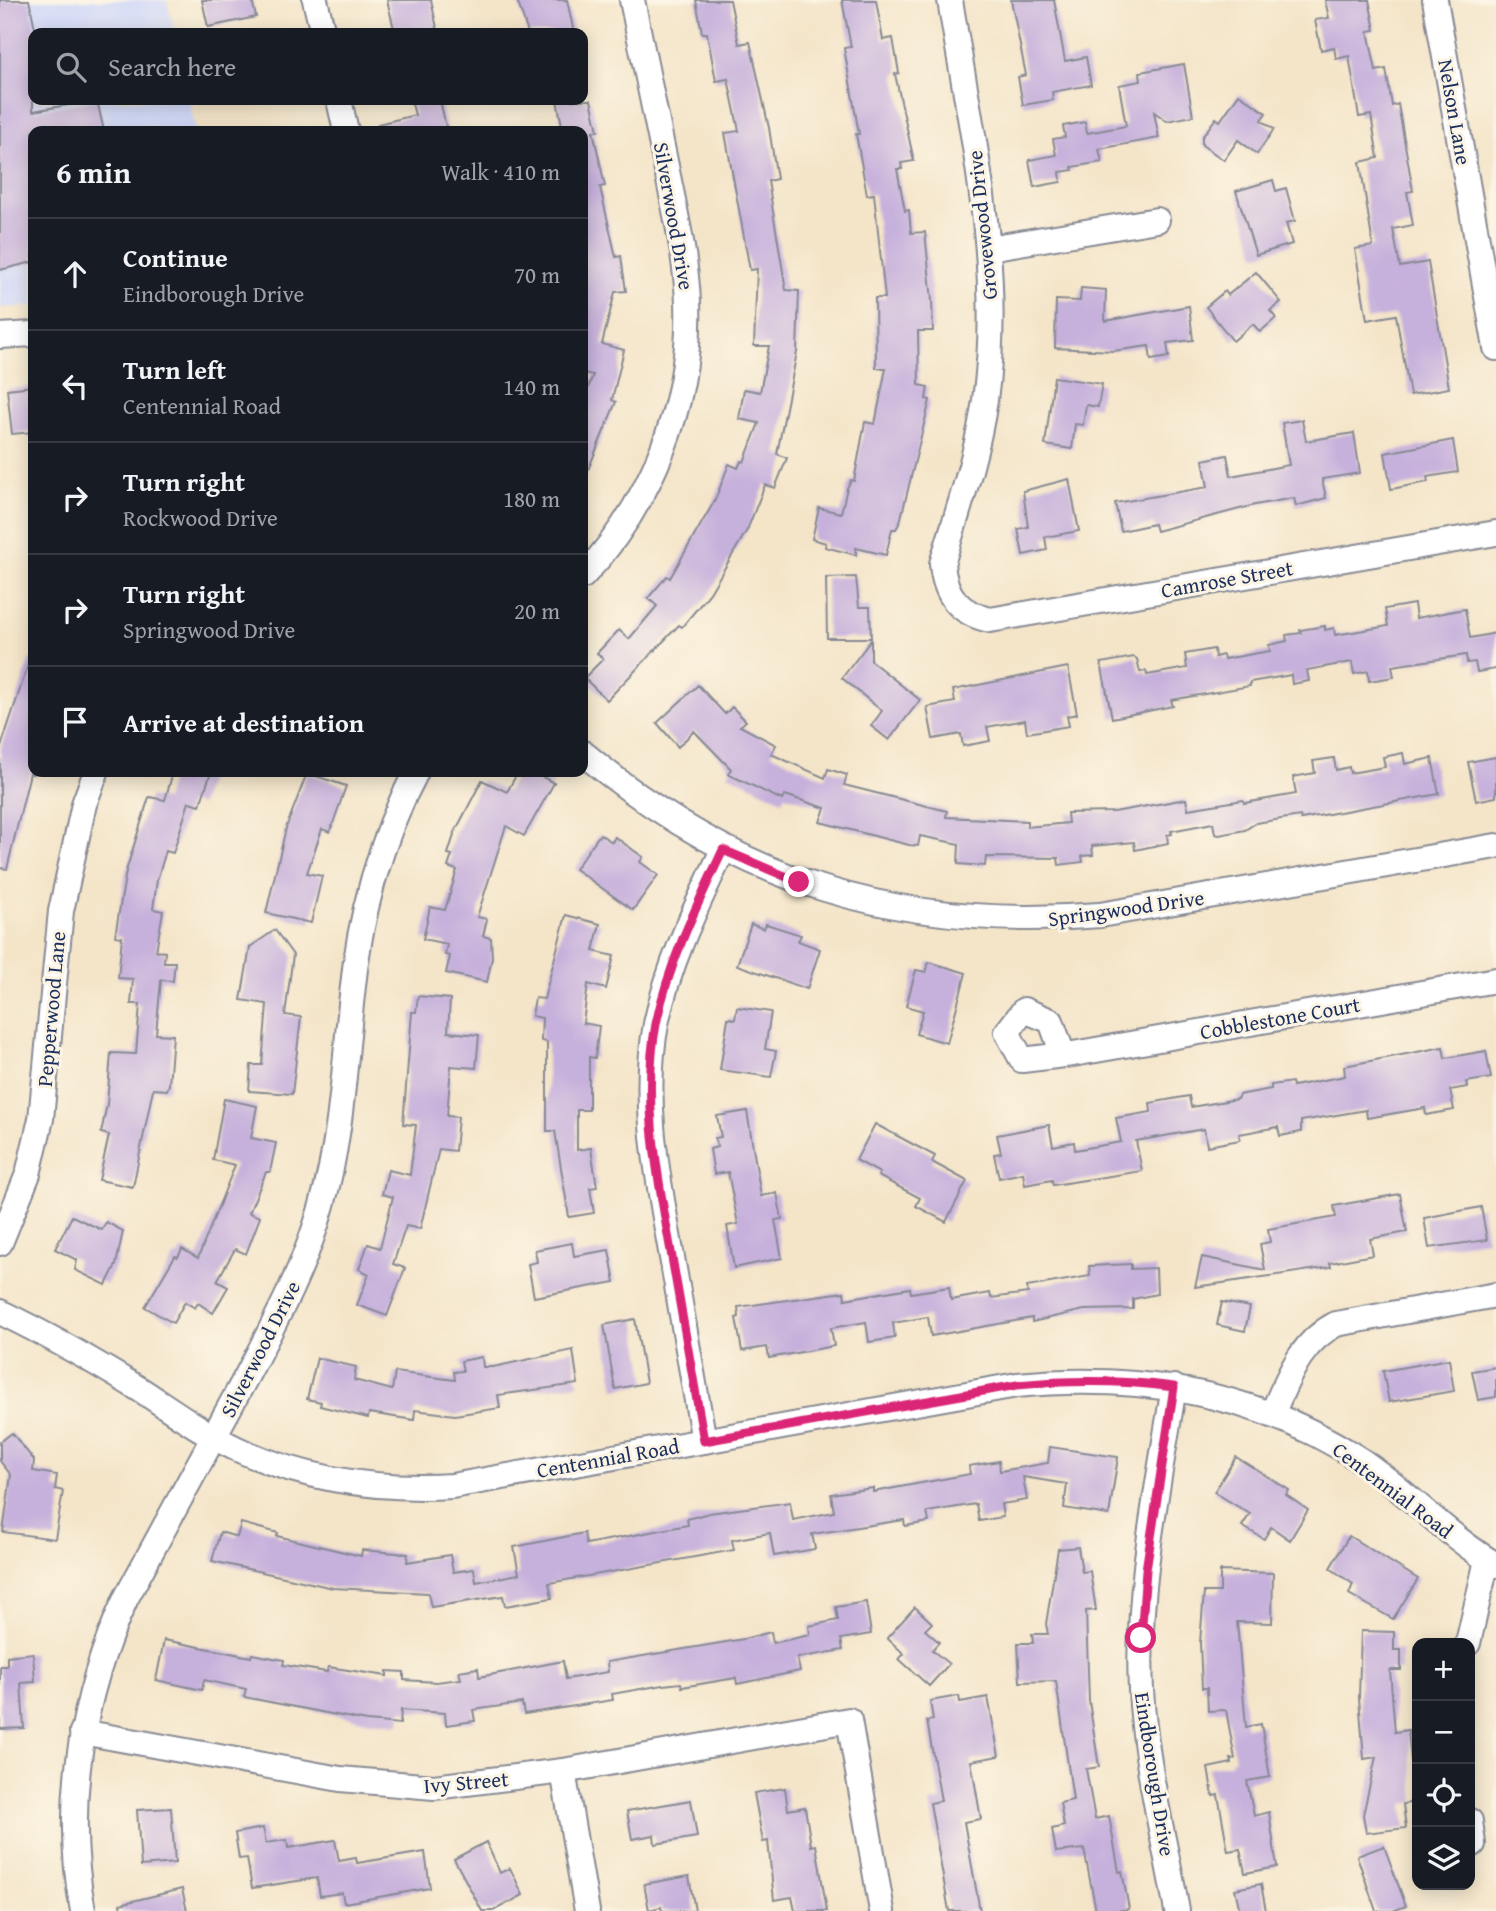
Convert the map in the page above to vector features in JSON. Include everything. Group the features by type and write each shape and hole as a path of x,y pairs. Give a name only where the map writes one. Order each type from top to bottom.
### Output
{"street":[{"path":"316,0 322,28"},
{"name":"Silverwood Drive","path":"588,570 620,531 644,491 666,442 680,390 686,350 688,303 684,251 632,0"},
{"name":"Grovewood Drive","path":"950,0 989,248 991,330 978,444 942,564 946,588 960,608"},
{"name":"Nelson Lane","path":"1435,0 1496,348"},
{"path":"340,105 345,126"},
{"path":"989,248 1157,219"},
{"path":"0,336 28,334"},
{"name":"Camrose Street","path":"960,608 974,616 990,620 1496,533"},
{"name":"Springwood Drive","path":"588,757 624,788 670,820 723,850 799,882 888,906 973,918 1037,920 1100,915 1496,846"},
{"name":"Pepperwood Lane","path":"0,1243 28,1174 41,1119 61,911 84,804 94,777"},
{"name":"Silverwood Drive","path":"83,1911 76,1846 76,1794 82,1732 92,1686 106,1641 126,1598 280,1315 303,1262 322,1206 336,1150 345,1091 352,993 363,923 390,832 414,777"},
{"path":"704,1441 653,1146 650,1096 656,1025 668,976 685,929 723,850"},
{"name":"Cobblestone Court","path":"1063,1055 1496,980"},
{"path":"1272,1415 1298,1357 1322,1331 1336,1324 1496,1295"},
{"name":"Centennial Road","path":"0,1312 94,1361 243,1452 319,1477 413,1488 452,1486 1017,1385 1068,1380 1128,1381 1174,1387 1230,1400 1317,1435 1362,1462 1410,1498 1443,1529 1492,1562"},
{"name":"Eindborough Drive","path":"1174,1387 1146,1570 1141,1677 1146,1741 1177,1911"},
{"path":"1469,1638 1492,1562"},
{"name":"Ivy Street","path":"82,1732 387,1785 434,1787 563,1771 849,1720 882,1911"},
{"path":"563,1771 587,1911"}],"shaded area":[{"path":"0,0 167,0 174,28 28,28 28,105 190,105 195,126 28,126 28,306 0,308"}],"building":[{"path":"0,0 29,0 35,28 28,28 28,105 33,105 33,111 68,105 98,105 103,126 28,126 28,263 0,270"},
{"path":"202,0 252,0 256,17 208,27"},
{"path":"387,0 431,0 437,28 394,28"},
{"path":"517,0 567,0 573,28 526,28"},
{"path":"696,0 730,0 739,44 750,42 769,128 777,179 768,181 786,290 799,291 797,352 777,454 787,458 775,488 765,485 747,530 710,593 682,627 679,625 607,700 588,682 588,674 603,659 597,653 619,630 629,639 657,606 648,598 667,576 670,578 715,500 729,464 738,468 741,461 744,462 759,423 739,419 744,389 760,392 769,346 754,346 757,269 750,270 725,133 739,131 728,79 716,81 707,33 702,33"},
{"path":"842,0 876,0 883,40 893,38 899,73 895,74 914,161 901,163 902,169 897,169 905,211 909,210 911,233 925,232 932,301 933,331 918,331 919,385 928,387 926,399 930,400 900,522 896,529 892,529 886,555 856,548 856,555 825,547 826,543 812,539 819,508 841,513 847,488 851,480 854,481 865,422 875,424 886,368 876,368 875,298 885,298 874,194 867,195 856,134 859,134 844,48 851,47"},
{"path":"1011,0 1054,0 1065,61 1086,57 1091,85 1052,92 1053,100 1023,105 1018,77 1026,75"},
{"path":"1325,0 1369,0 1375,30 1368,31 1376,71 1386,69 1392,106 1398,104 1413,191 1407,192 1413,225 1393,229 1400,267 1428,262 1449,388 1410,395 1396,315 1367,320 1355,249 1373,246 1360,162 1378,158 1371,115 1359,117 1349,56 1336,59 1334,47 1321,50 1315,20 1329,18"},
{"path":"1184,64 1193,116 1167,121 1154,112 1159,138 1099,149 1102,162 1072,167 1073,170 1060,172 1061,182 1034,187 1029,160 1056,155 1053,139 1065,137 1063,126 1085,122 1087,133 1126,126 1119,85 1141,81 1140,72"},
{"path":"1239,94 1266,113 1261,120 1274,129 1257,154 1238,140 1224,160 1202,145 1202,137 1216,118 1220,121"},
{"path":"588,100 591,100 598,131 593,131 605,186 600,187 616,257 621,256 626,291 615,292 602,344 624,350 612,400 616,402 588,470 588,388 593,375 588,374 588,126 562,126 558,105 588,105"},
{"path":"412,105 441,105 446,126 378,126 378,124 415,115"},
{"path":"1273,180 1276,191 1286,188 1295,221 1286,223 1292,244 1256,255 1236,191"},
{"path":"1256,272 1281,302 1270,311 1276,318 1260,332 1253,324 1233,341 1206,307 1225,291 1228,295"},
{"path":"1081,288 1106,290 1105,321 1189,306 1193,340 1167,343 1169,357 1151,360 1149,346 1113,351 1055,348 1056,300 1080,301"},
{"path":"1054,377 1102,384 1098,407 1086,405 1083,425 1075,424 1072,449 1045,445"},
{"path":"28,387 28,432 12,434 7,389"},
{"path":"1302,420 1306,441 1354,433 1360,473 1322,479 1326,498 1296,506 1294,498 1255,505 1156,531 1154,524 1121,531 1115,503 1208,487 1203,460 1227,455 1231,476 1289,465 1282,423"},
{"path":"1453,440 1458,472 1427,477 1428,482 1391,489 1385,453"},
{"path":"1069,479 1079,531 1045,537 1047,550 1023,555 1018,529 1028,527 1023,491"},
{"path":"856,577 859,607 870,607 871,638 827,638 826,578"},
{"path":"1414,604 1416,618 1465,609 1470,638 1496,633 1496,669 1477,672 1475,662 1467,663 1466,655 1392,666 1394,677 1369,681 1368,671 1354,674 1352,662 1307,670 1309,681 1292,684 1291,675 1250,682 1250,686 1171,700 1173,706 1112,718 1101,663 1134,657 1140,672 1146,671 1147,675 1187,668 1185,654 1214,649 1215,657 1223,655 1224,659 1270,651 1269,645 1287,641 1286,635 1301,633 1300,630 1325,626 1325,630 1334,628 1335,635 1388,626 1385,609"},
{"path":"871,640 871,661 920,700 889,740 871,726 882,711 842,678"},
{"path":"28,665 29,777 7,869 0,868 0,750"},
{"path":"1068,667 1077,714 1067,716 1069,726 1027,733 1025,720 987,727 990,741 963,746 961,734 933,739 927,707 955,702 953,690"},
{"path":"698,685 725,714 732,707 746,721 740,726 776,745 771,754 825,778 828,769 847,775 844,785 947,811 946,817 1027,821 1027,827 1068,823 1067,813 1114,812 1186,799 1188,809 1243,800 1244,803 1296,794 1293,777 1315,773 1313,761 1334,758 1336,770 1349,767 1350,773 1385,767 1383,757 1403,753 1405,764 1432,758 1439,794 1301,819 1300,816 1256,823 1245,830 1219,835 1215,834 1213,823 1171,831 1172,834 1167,835 1168,843 1135,850 1134,842 1092,846 1093,855 1082,856 1083,862 1059,865 1058,858 986,857 985,866 958,864 959,844 920,836 918,846 909,845 820,822 825,808 785,795 782,800 728,774 731,769 694,731 678,747 657,723"},
{"path":"1496,757 1496,797 1476,801 1468,762"},
{"path":"172,777 209,777 200,805 189,802 173,853 166,851 157,880 153,909 163,911 156,951 165,952 164,962 175,962 173,981 161,980 156,1034 173,1035 169,1085 167,1090 153,1089 133,1187 99,1180 109,1135 101,1133 107,1104 111,1053 136,1054 140,1004 131,1004 133,979 118,978 122,937 115,936 126,871 149,797 165,800"},
{"path":"305,777 319,777 346,786 330,832 322,829 307,873 322,876 311,923 266,913 286,828"},
{"path":"515,777 543,777 554,783 524,836 506,826 477,917 487,919 483,936 491,938 492,958 487,982 446,973 450,956 445,955 447,944 423,939 430,907 445,910 457,870 448,867 452,855 448,854 455,832 482,780 507,792"},
{"path":"600,834 612,842 615,837 643,857 640,862 658,875 633,910 575,869"},
{"path":"566,915 600,924 593,951 614,956 606,989 588,984 583,1023 599,1026 595,1058 589,1057 589,1110 577,1110 577,1150 591,1148 597,1187 590,1188 594,1213 569,1217 555,1131 547,1131 547,1042 541,1041 542,1018 532,1016 535,998 544,999"},
{"path":"751,924 764,929 766,924 801,935 798,941 820,949 807,989 737,965"},
{"path":"275,930 293,955 285,1015 301,1017 292,1094 249,1091 251,1065 262,1065 267,1004 241,1000 250,947"},
{"path":"929,962 966,973 947,1043 916,1034 923,1011 906,1006 916,970 926,972"},
{"path":"418,996 450,999 448,1032 479,1035 476,1068 451,1066 447,1116 458,1117 455,1151 439,1149 420,1229 406,1226 393,1264 405,1268 387,1316 357,1305 369,1274 359,1269 368,1244 380,1248 393,1197 382,1194 388,1170 410,1175 416,1125 403,1124 412,1012 416,1012"},
{"path":"737,1007 771,1012 765,1049 776,1051 771,1077 720,1070 728,1018 735,1019"},
{"path":"1443,1047 1445,1058 1486,1051 1491,1078 1466,1082 1467,1087 1450,1090 1454,1110 1426,1115 1425,1108 1367,1118 1366,1110 1301,1121 1301,1132 1280,1136 1278,1127 1239,1134 1240,1140 1207,1146 1204,1129 1136,1141 1142,1171 1053,1185 1052,1180 1025,1185 1023,1173 999,1178 994,1154 1001,1153 997,1135 1049,1125 1053,1146 1074,1142 1075,1150 1121,1142 1116,1118 1151,1112 1150,1103 1189,1096 1191,1107 1237,1099 1239,1095 1271,1089 1271,1085 1292,1082 1293,1086 1345,1076 1344,1066"},
{"path":"224,1099 257,1106 251,1138 276,1143 270,1172 266,1172 249,1213 260,1217 246,1254 235,1249 217,1281 228,1287 213,1313 198,1303 195,1308 185,1302 173,1323 145,1307 175,1256 178,1257 182,1249 198,1258 235,1165 213,1160"},
{"path":"747,1111 761,1196 777,1193 782,1219 775,1220 782,1258 734,1268 727,1226 738,1224 728,1172 714,1174 710,1149 717,1147 715,1138 721,1137 717,1116"},
{"path":"875,1124 935,1156 932,1162 967,1181 946,1222 916,1206 920,1198 878,1176 880,1173 856,1160"},
{"path":"1400,1194 1407,1232 1370,1239 1373,1255 1330,1263 1331,1267 1195,1287 1202,1257 1265,1270 1260,1244 1270,1242 1268,1229 1336,1217 1334,1206"},
{"path":"1481,1207 1487,1240 1429,1248 1424,1218"},
{"path":"72,1216 102,1230 106,1222 123,1231 116,1265 106,1285 75,1270 77,1260 55,1249"},
{"path":"572,1243 574,1256 609,1250 615,1282 534,1297 528,1264 537,1262 535,1250"},
{"path":"1131,1264 1131,1269 1156,1268 1157,1294 1133,1299 1133,1309 1084,1310 1032,1322 1032,1318 931,1336 928,1317 893,1323 895,1338 869,1342 866,1322 831,1328 834,1346 769,1358 767,1347 742,1351 736,1318 739,1317 738,1307 844,1292 845,1299 910,1288 911,1293 949,1287 951,1300 990,1293 991,1298 1028,1293 1027,1287 1090,1276 1089,1266"},
{"path":"1222,1302 1250,1307 1245,1331 1217,1325"},
{"path":"635,1319 646,1383 615,1389 604,1325"},
{"path":"573,1350 578,1384 498,1395 500,1408 455,1415 415,1410 414,1420 369,1413 368,1418 320,1406 321,1402 307,1399 317,1358 356,1367 354,1380 392,1390 395,1372 455,1380 454,1372 463,1371 461,1361 482,1357 483,1367 493,1367"},
{"path":"1449,1359 1454,1391 1389,1402 1383,1371"},
{"path":"1496,1367 1496,1397 1478,1400 1472,1371"},
{"path":"12,1433 34,1460 33,1471 57,1475 55,1489 63,1491 55,1539 3,1532 11,1475 0,1461 0,1442"},
{"path":"1050,1447 1118,1457 1109,1515 1064,1508 1067,1484 1023,1477 1027,1500 1001,1504 1003,1517 979,1521 976,1504 927,1512 929,1522 905,1526 904,1520 812,1534 815,1549 774,1556 770,1533 732,1540 734,1550 549,1583 552,1598 505,1606 503,1596 431,1607 428,1593 333,1588 212,1561 220,1532 237,1537 241,1523 278,1533 277,1536 361,1556 362,1550 408,1554 407,1562 450,1555 453,1572 474,1569 476,1582 519,1574 514,1547 584,1533 586,1544 688,1525 687,1519 709,1513 790,1502 793,1520 834,1512 831,1494 873,1488 873,1492 970,1474 969,1466 999,1461 1000,1471 1048,1463"},
{"path":"1236,1457 1289,1490 1286,1495 1308,1510 1290,1540 1271,1527 1264,1539 1242,1526 1250,1514 1214,1492"},
{"path":"1349,1536 1418,1579 1393,1619 1349,1594 1353,1584 1330,1568"},
{"path":"1078,1547 1082,1572 1090,1571 1096,1610 1086,1611 1089,1701 1099,1767 1086,1769 1095,1819 1109,1816 1119,1872 1122,1871 1129,1909 1116,1911 1096,1911 1084,1849 1056,1852 1052,1829 1064,1826 1060,1803 1073,1800 1056,1681 1020,1682 1018,1643 1033,1643 1032,1634 1048,1634 1046,1624 1058,1549"},
{"path":"1220,1571 1273,1573 1272,1623 1237,1622 1246,1727 1261,1724 1270,1777 1247,1781 1254,1816 1269,1812 1277,1867 1245,1873 1240,1849 1228,1851 1218,1795 1213,1796 1208,1768 1232,1763 1231,1759 1235,1759 1226,1710 1208,1711 1207,1688 1202,1688 1200,1643 1204,1592 1220,1592"},
{"path":"866,1602 871,1634 841,1639 843,1650 797,1658 800,1671 737,1684 736,1678 682,1687 681,1683 663,1685 612,1694 613,1700 524,1714 522,1703 473,1710 475,1721 446,1725 445,1713 401,1710 400,1724 367,1721 244,1697 246,1689 204,1680 202,1690 156,1680 164,1640 251,1657 252,1654 284,1660 283,1665 327,1672 328,1667 387,1676 387,1671 404,1672 404,1680 436,1682 461,1679 459,1671 478,1668 479,1677 563,1661 566,1679 608,1672 607,1662 771,1632 773,1643 810,1635 809,1626 838,1620 836,1607"},
{"path":"915,1607 932,1623 925,1630 939,1642 932,1650 949,1664 929,1686 899,1659 904,1654 887,1638"},
{"path":"1361,1631 1394,1632 1394,1650 1401,1650 1401,1670 1390,1670 1395,1732 1408,1730 1412,1771 1412,1802 1403,1804 1406,1828 1366,1833 1363,1815 1376,1757 1364,1759 1359,1698"},
{"path":"33,1653 35,1682 21,1683 24,1728 0,1729 0,1666 7,1666 7,1656"},
{"path":"959,1696 960,1702 988,1697 999,1756 971,1761 981,1819 964,1822 980,1911 949,1911 930,1803 941,1801 927,1721 933,1720 930,1701"},
{"path":"785,1788 788,1810 805,1807 811,1846 816,1845 827,1911 795,1911 792,1897 774,1900 768,1841 763,1842 754,1793"},
{"path":"691,1800 697,1837 655,1844 654,1835 632,1839 627,1811"},
{"path":"171,1808 175,1863 141,1866 137,1810"},
{"path":"263,1828 266,1843 287,1840 288,1848 335,1840 339,1861 356,1858 357,1863 425,1852 430,1888 344,1903 342,1893 320,1896 317,1878 252,1888 247,1858 239,1859 235,1833"},
{"path":"486,1842 500,1873 510,1868 523,1895 493,1911 482,1911 454,1859"},
{"path":"1384,1846 1406,1906 1393,1911 1376,1911 1357,1856"},
{"path":"689,1876 695,1911 662,1911 661,1907 649,1910 644,1884"},
{"path":"1261,1884 1266,1911 1240,1911 1235,1889"},
{"path":"182,1889 187,1911 121,1911 120,1904"}],"route":[{"path":"799,882 723,850 685,929 668,976 656,1025 650,1096 653,1146 704,1441 1017,1385 1068,1380 1128,1381 1174,1387 1146,1570 1141,1638"}]}
